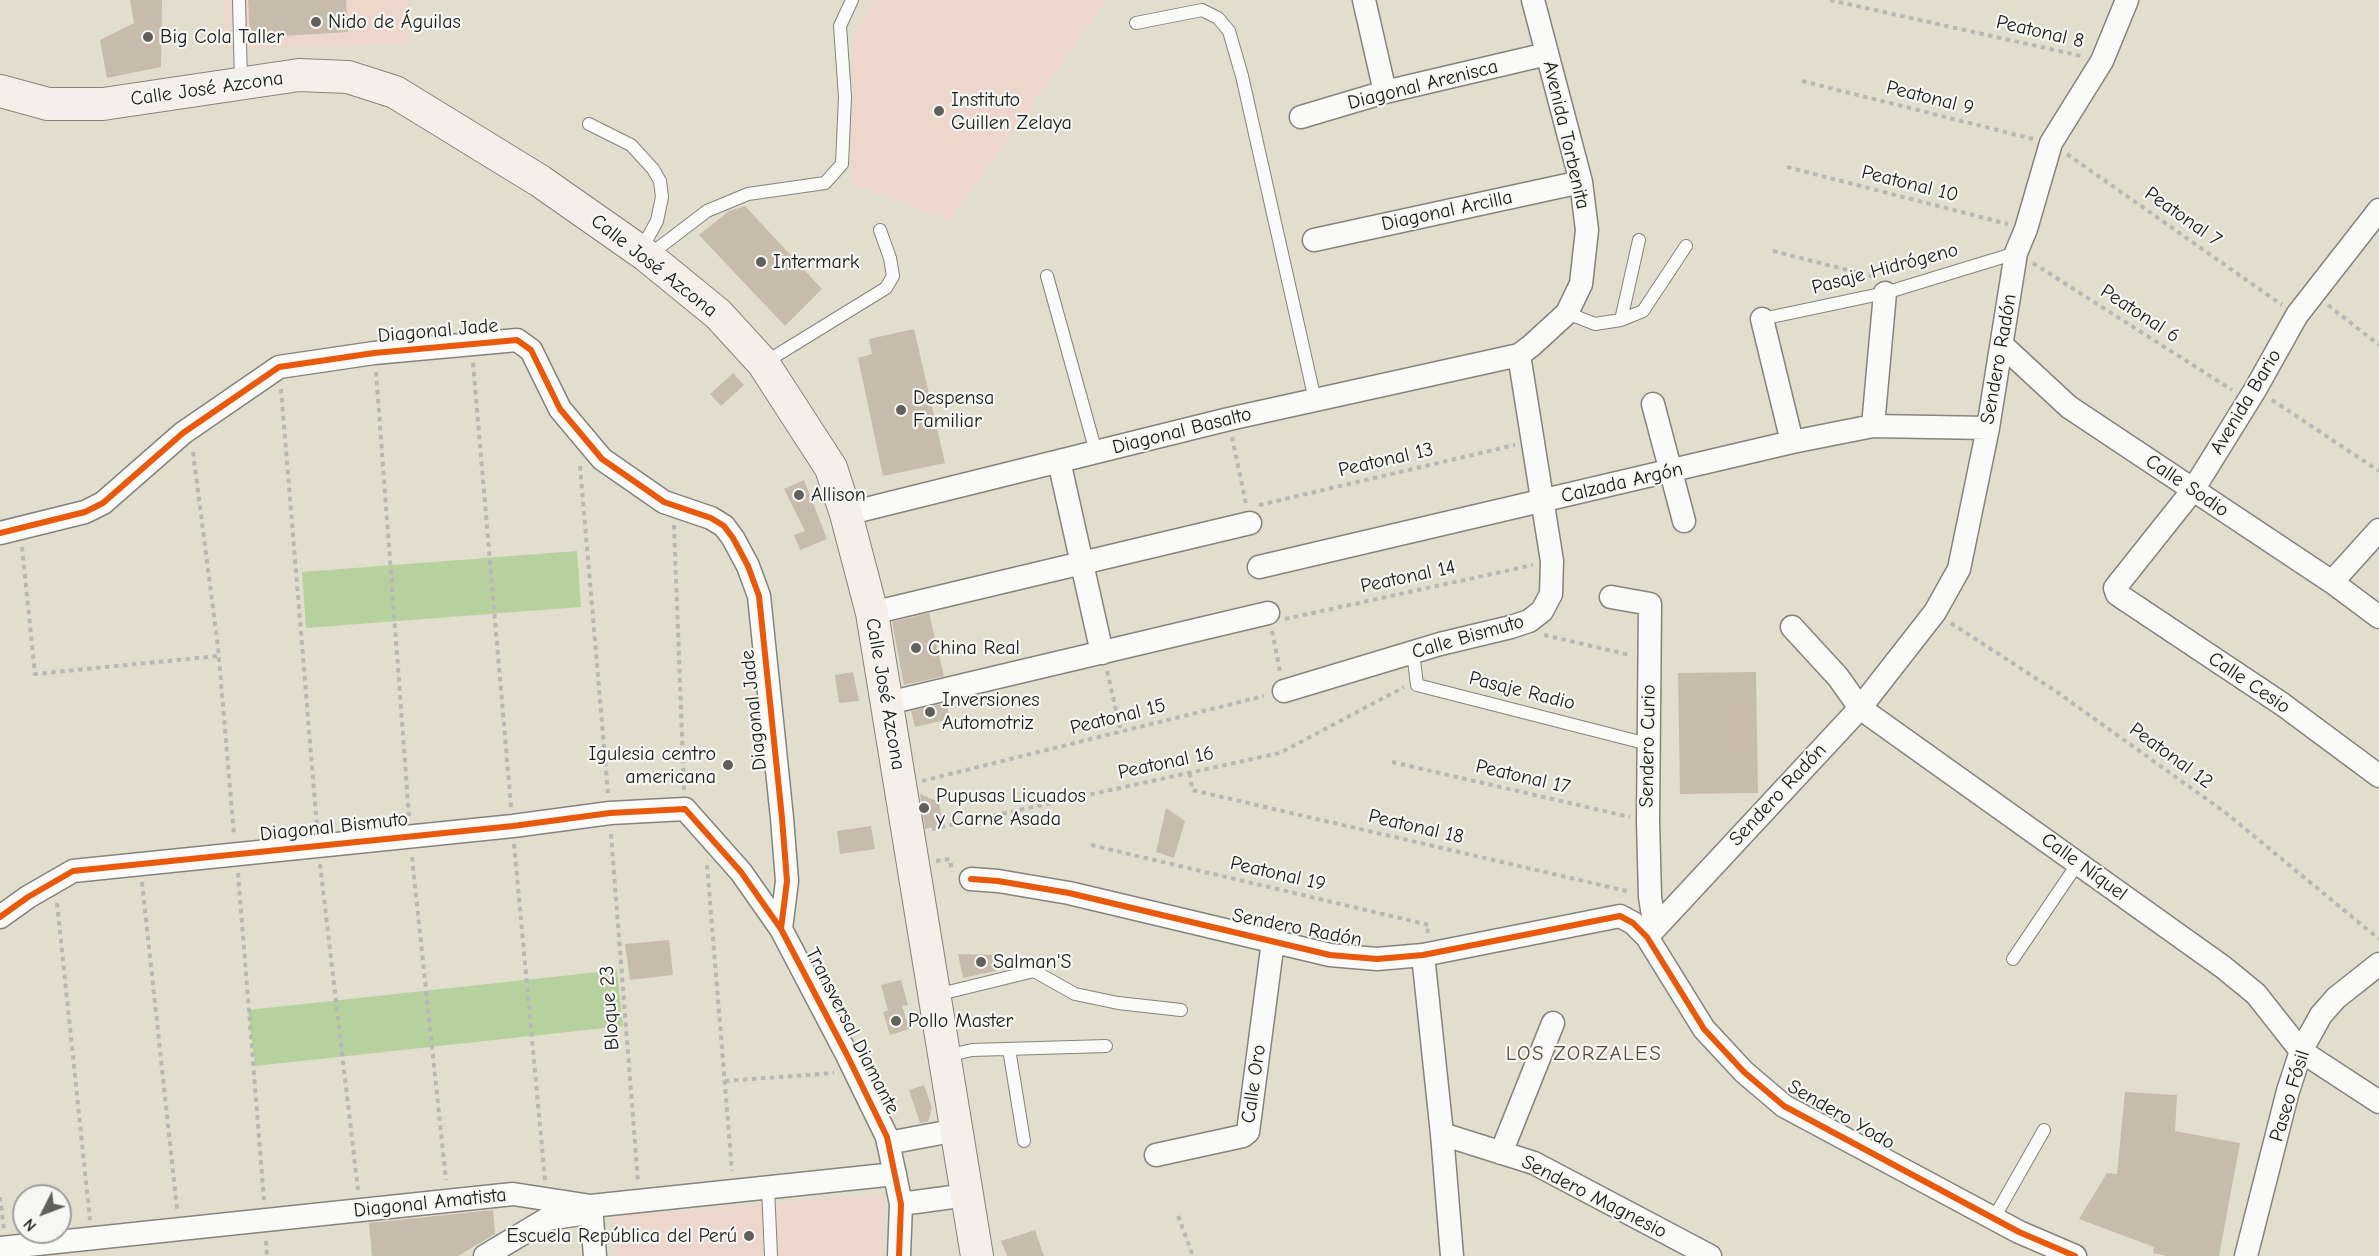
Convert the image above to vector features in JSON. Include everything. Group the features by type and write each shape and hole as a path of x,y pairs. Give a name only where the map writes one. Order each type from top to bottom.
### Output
{"main road":[{"name":"Calle José Azcona","path":"10,97 48,104 103,104 299,75 348,77 395,92 540,181 644,253 718,314 763,363 831,468 846,513 872,613 977,1256"}],"street":[{"path":"1364,0 1386,92"},
{"name":"Avenida Torbenita","path":"1519,355 1567,313 1581,284 1587,230 1581,182 1533,0"},
{"name":"Sendero Radón","path":"971,879 998,881 1069,893 1330,955 1377,959 1423,955 1620,916 1651,932 1860,708 1935,612 1959,569 1988,428 2016,252 2026,229 2051,143 2102,61 2127,0"},
{"name":"Diagonal Arenisca","path":"1301,117 1386,92 1546,54"},
{"name":"Diagonal Arcilla","path":"1314,240 1581,182"},
{"name":"Avenida Bario","path":"2117,594 2115,588 2193,490 2297,315 2379,210"},
{"path":"1873,426 1885,292"},
{"path":"1762,319 1792,442"},
{"name":"Diagonal Jade","path":"10,531 86,512 103,503 183,433 279,367 374,353 517,340 531,350 560,409 602,459 664,502 711,518 724,526 748,566 759,596 787,880 781,929"},
{"name":"Calle Sodio","path":"2002,345 2069,407 2332,582 2379,617"},
{"name":"Diagonal Basalto","path":"846,513 1315,400 1519,355"},
{"name":"Calle Bismuto","path":"1284,691 1413,652 1511,627 1529,621 1542,611 1551,594 1552,561 1519,355"},
{"path":"1653,404 1684,520"},
{"name":"Calzada Argón","path":"1259,567 1792,442 1873,426 1988,428"},
{"path":"1059,461 1102,653"},
{"path":"872,613 1082,563 1254,514"},
{"path":"2332,582 2379,530"},
{"name":"Calle Cesio","path":"2117,594 2282,704 2379,776"},
{"name":"Sendero Curio","path":"1611,597 1650,604 1648,821 1651,932"},
{"path":"888,703 1102,653 1275,616"},
{"name":"Calle Níquel","path":"1792,627 1838,677 1860,708 2223,967 2256,994 2301,1051 2379,1102"},
{"name":"Diagonal Bismuto","path":"0,917 54,881 73,872 609,813 685,809"},
{"name":"Transversal Diamante","path":"685,809 741,872 781,929 855,1071 888,1143 901,1204 899,1256"},
{"name":"Sendero Yodo","path":"1651,932 1704,1029 1744,1072 1784,1106 2019,1232 2075,1256"},
{"name":"Calle Oro","path":"1156,1155 1243,1136 1248,1132 1273,941"},
{"path":"1423,955 1452,1256"},
{"name":"Paseo Fósil","path":"2246,1256 2288,1091 2301,1051 2321,1015 2336,998 2379,964"},
{"path":"1501,1153 1553,1023"},
{"path":"888,1143 957,1130"},
{"name":"Sendero Magnesio","path":"1442,1134 1534,1163 1710,1256"},
{"name":"Diagonal Amatista","path":"3,1247 513,1194 591,1209 640,1201 895,1174"},
{"path":"901,1204 967,1195"},
{"path":"485,1256 547,1219 591,1209 595,1256"}],"lane":[{"path":"239,0 241,83"},
{"path":"644,253 707,211 748,194 825,183 842,164 845,97 840,26 852,0"},
{"path":"1136,24 1202,10 1218,18 1230,31 1315,400"},
{"path":"589,124 631,145 653,169 660,181 662,197 657,221 644,253"},
{"path":"763,363 886,288 893,276 890,258 880,231"},
{"path":"1621,320 1639,240"},
{"path":"1567,313 1595,324 1621,320 1644,311 1686,246"},
{"name":"Pasaje Hidrógeno","path":"1762,319 1885,292 2016,252"},
{"path":"1047,276 1096,452"},
{"path":"1413,652 1417,685"},
{"name":"Pasaje Radio","path":"1417,685 1648,744"},
{"path":"2013,958 2078,863"},
{"path":"934,995 1034,971 1076,994 1119,1003 1181,1010"},
{"path":"945,1056 972,1050 1106,1046"},
{"path":"1009,1049 1024,1142"},
{"path":"1994,1218 2044,1130"},
{"path":"768,1187 771,1256"}],"path":[{"path":"1773,251 1908,285"},
{"path":"2314,294 2379,345"},
{"path":"471,344 546,1199"},
{"path":"374,353 410,836 448,1201"},
{"path":"279,367 318,845 360,1210"},
{"path":"183,433 193,450 218,656 265,1220"},
{"path":"673,506 685,809"},
{"path":"10,531 35,674 218,656"},
{"path":"1511,627 1649,659"},
{"path":"1102,653 1121,732"},
{"path":"706,862 734,1191"},
{"path":"140,864 179,1229"},
{"path":"54,881 92,1238"},
{"path":"724,1081 855,1071"},
{"path":"0,1197 3,1247"},
{"path":"1178,1216 1193,1256"}],"shaded area":[{"name":"Nido de Águilas","path":"224,0 410,0 407,45 222,49"},
{"name":"Instituto Guillen Zelaya","path":"874,0 1107,0 950,220 850,184 852,37"},
{"name":"Escuela República del Perú","path":"885,1194 883,1256 615,1256 612,1216"}],"green space":[{"path":"577,551 581,607 306,628 302,572"},
{"path":"617,970 623,1026 255,1066 248,1010"}],"building":[{"path":"130,0 162,0 161,67 107,78 100,40 134,23"},
{"path":"248,0 346,0 348,32 250,38"},
{"name":"Intermark","path":"745,206 822,289 785,326 699,235 729,211"},
{"name":"Despensa Familiar","path":"914,329 945,463 883,476 858,358 872,354 869,339"},
{"path":"733,373 744,385 721,406 710,394"},
{"path":"804,480 827,539 800,550 794,535 805,531 784,489"},
{"name":"China Real","path":"929,613 944,676 904,685 892,622"},
{"path":"853,672 859,701 839,703 835,675"},
{"path":"1756,672 1758,793 1680,794 1678,673"},
{"name":"Inversiones Automotriz","path":"946,703 950,719 915,727 911,711"},
{"path":"920,794 939,802 943,825 925,829"},
{"path":"1166,808 1185,821 1174,858 1156,852"},
{"path":"871,826 875,849 840,854 837,831"},
{"path":"669,940 673,975 630,980 625,944"},
{"name":"Salman'S","path":"958,954 1001,955 1004,969 963,978"},
{"path":"901,980 908,1005 902,1006 909,1029 890,1035 883,1012 892,1009 888,1010 881,985"},
{"path":"924,1085 932,1108 928,1122 920,1123 909,1090"},
{"path":"2125,1092 2177,1095 2175,1131 2240,1143 2219,1256 2167,1256 2153,1253 2154,1247 2079,1219 2107,1173 2117,1174"},
{"path":"493,1210 495,1234 458,1256 372,1256 369,1223"},
{"path":"1035,1230 1044,1256 1007,1256 1001,1241"}],"cycle path":[{"path":"0,533 85,512 103,503 183,433 279,367 374,353 517,340 531,350 560,409 602,459 664,502 711,518 724,526 748,566 759,596 782,818 787,881 781,929"},
{"path":"0,917 28,897 73,871 513,826 610,813 685,809 741,872 781,929 887,1137 901,1204 899,1256"},
{"path":"971,879 998,881 1069,893 1330,955 1377,959 1423,955 1620,916 1633,923 1647,937 1704,1029 1744,1072 1784,1106 2019,1232 2075,1256"}],"place":[{"name":"Nido de Águilas","path":"316,22"},
{"name":"Big Cola Taller","path":"148,37"},
{"name":"Instituto Guillen Zelaya","path":"939,111"},
{"name":"Intermark","path":"761,262"},
{"name":"Despensa Familiar","path":"901,410"},
{"name":"Allison","path":"799,495"},
{"name":"China Real","path":"916,648"},
{"name":"Inversiones Automotriz","path":"930,712"},
{"name":"Igulesia centro americana","path":"728,765"},
{"name":"Pupusas Licuados y Carne Asada","path":"924,808"},
{"name":"Salman'S","path":"981,962"},
{"name":"Pollo Master","path":"896,1021"},
{"name":"Escuela República del Perú","path":"749,1236"}],"district":[{"name":"LOS ZORZALES","path":"1584,1054"}]}
